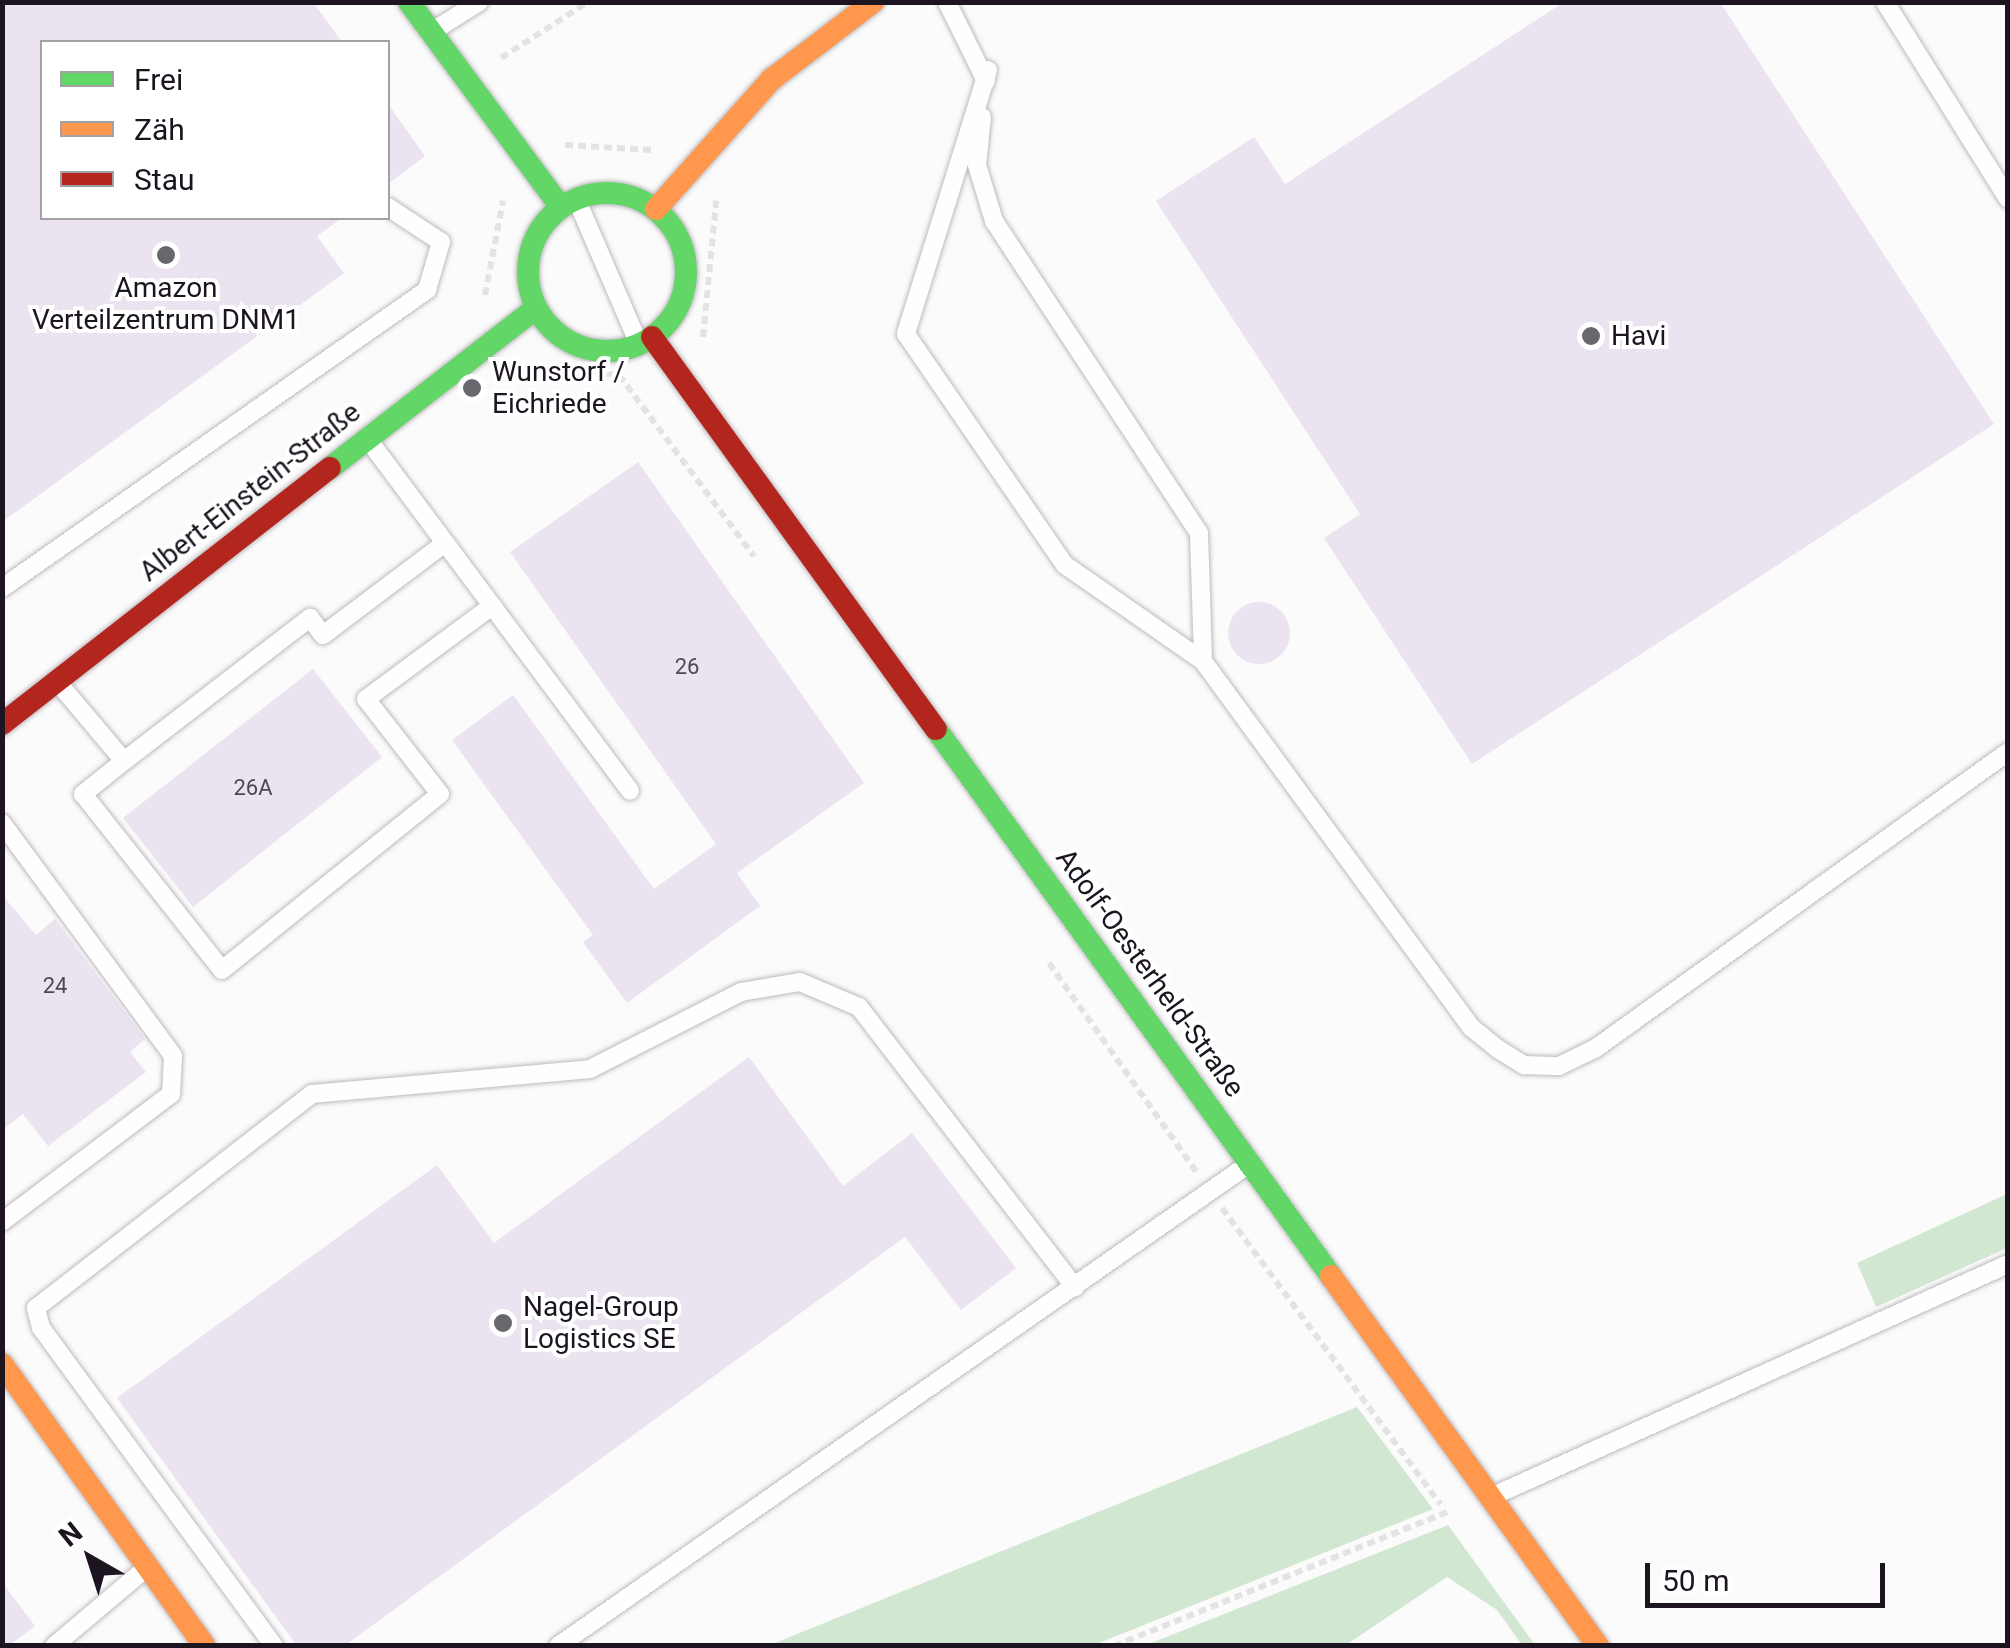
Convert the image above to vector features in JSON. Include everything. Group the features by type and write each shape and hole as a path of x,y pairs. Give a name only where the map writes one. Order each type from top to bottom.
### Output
{"street":[{"path":"409,2 468,83 568,202"},
{"path":"656,208 772,79 873,2"},
{"path":"618,192 656,208 684,249 687,274 682,298 646,341 592,350 550,328 536,308 527,266 535,236 568,202 618,192"},
{"name":"Albert-Einstein-Straße","path":"2,724 536,308"},
{"name":"Adolf-Oesterheld-Straße","path":"646,341 1250,1163 1598,1646"},
{"path":"2,1364 204,1646"}],"lane":[{"path":"431,32 479,2"},
{"path":"947,2 988,70 976,165 994,221 1199,533 1203,661"},
{"path":"1885,2 2008,199"},
{"path":"988,70 906,334 1065,565 1203,661 1472,1028 1524,1065 1559,1066 1596,1048 2008,752"},
{"path":"568,202 646,341"},
{"path":"2,588 427,290 441,242 390,208"},
{"path":"366,438 630,791"},
{"path":"445,542 323,635 310,618 83,794 222,970 440,794 366,698 492,606"},
{"path":"57,681 124,761"},
{"path":"2,823 173,1056 171,1094 2,1222"},
{"path":"274,1646 41,1328 36,1308 312,1094 590,1068 741,992 800,982 859,1007 1075,1287"},
{"path":"558,1646 1250,1163"},
{"path":"1491,1498 2008,1264"},
{"path":"54,1646 149,1566"}],"path":[{"path":"468,83 588,2"},
{"path":"500,336 522,366 619,375 761,565"},
{"path":"1044,956 1210,1192 1456,1527"},
{"path":"1114,1646 1446,1512 1491,1498"}],"green space":[{"path":"2007,1194 2007,1248 1876,1307 1857,1263"},
{"path":"1357,1407 1433,1509 1094,1645 770,1645"},
{"path":"1448,1525 1535,1645 1522,1645 1497,1610 1447,1577 1346,1645 1146,1645"}],"building":[{"name":"Amazon Verteilzentrum DNM1","path":"2,2 313,2 341,40 40,40 40,220 339,220 317,236 344,273 2,522"},
{"name":"Havi","path":"1564,2 1720,2 1994,424 1472,764 1324,538 1360,514 1156,201 1254,137 1285,184"},
{"path":"390,107 425,156 390,182"},
{"path":"638,462 864,783 737,873 760,906 627,1003 583,942 593,935 452,740 513,695 654,889 716,844 510,552"},
{"path":"1259,602 1281,611 1290,633 1281,655 1259,664 1237,655 1228,633 1237,611"},
{"path":"313,669 382,757 193,907 123,818"},
{"path":"2,895 36,935 55,919 145,1039 130,1052 146,1072 48,1146 23,1114 2,1130"},
{"name":"Nagel-Group Logistics SE","path":"749,1057 843,1186 912,1133 1016,1268 961,1310 905,1237 344,1646 297,1646 117,1398 437,1165 494,1243"},
{"path":"2,1582 35,1626 8,1646 2,1646"}],"traffic: fast":[{"path":"409,2 560,206"},
{"path":"607,193 637,199 663,216 680,242 686,272 680,302 663,328 637,345 607,351 577,345 551,328 534,302 528,272 534,242 551,216 577,199 607,193"},
{"path":"330,468 536,308"},
{"path":"936,729 1331,1276"}],"traffic: slow":[{"path":"656,209 772,79 873,2"},
{"path":"1331,1276 1598,1646"},
{"path":"2,1364 205,1646"}],"traffic: jam":[{"path":"652,337 936,729"},
{"path":"2,724 330,468"}],"place":[{"name":"Amazon Verteilzentrum DNM1","path":"166,255"},
{"name":"Havi","path":"1591,336"},
{"name":"Wunstorf / Eichriede","path":"472,388"},
{"name":"Nagel-Group Logistics SE","path":"503,1323"}]}
